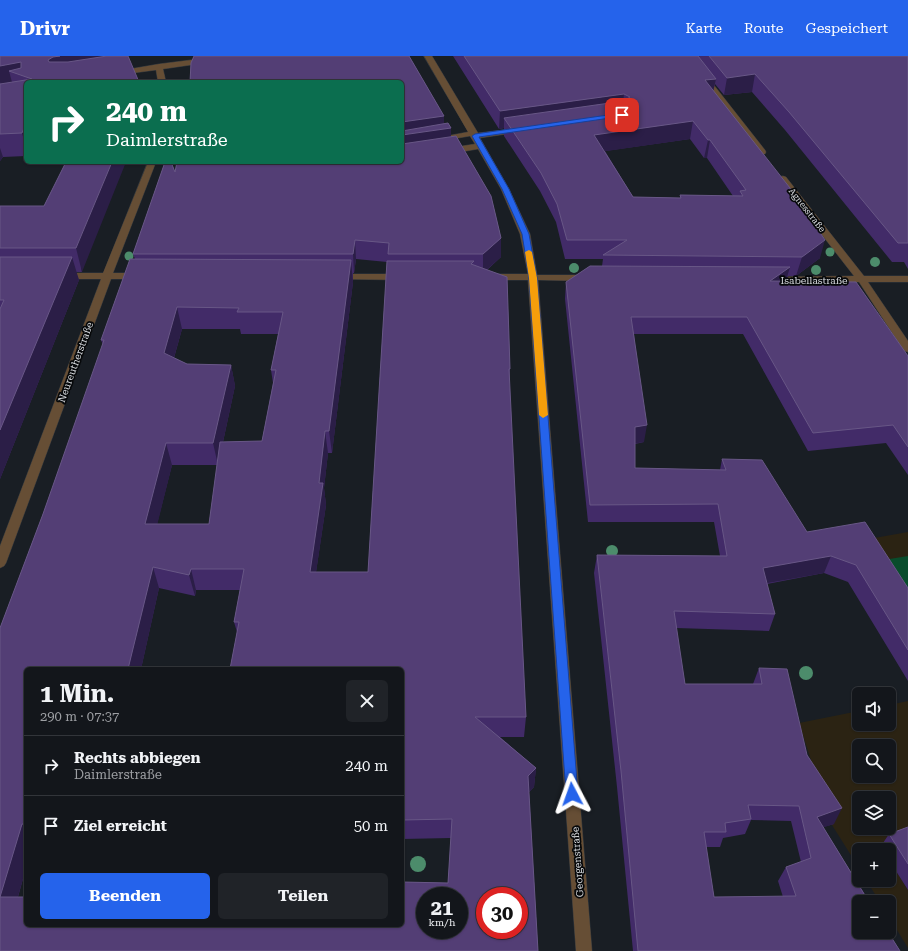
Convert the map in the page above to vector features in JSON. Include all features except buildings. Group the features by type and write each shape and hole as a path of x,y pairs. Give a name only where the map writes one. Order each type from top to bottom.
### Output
{"street":[{"path":"113,73 239,56"},
{"name":"Georgenstraße","path":"428,56 505,189 526,234 533,278 584,951"},
{"path":"687,56 770,162"},
{"path":"159,66 162,80"},
{"path":"430,140 525,129"},
{"path":"437,153 481,146"},
{"name":"Neureutherstraße","path":"0,563 107,276 151,174 152,164"},
{"name":"Agnesstraße","path":"779,174 862,280 908,349"},
{"path":"53,276 154,276"},
{"path":"328,277 415,277"},
{"path":"478,277 596,278"},
{"name":"Isabellastraße","path":"760,280 908,279"}],"shaded area":[{"path":"908,532 908,613 863,540"},
{"path":"908,701 908,837 896,843 852,843 852,857 832,825 799,723 852,712 852,731 896,731 896,704"},
{"path":"896,871 908,890 908,948 896,928 896,895 876,895 870,887 896,887"}],"green space":[{"path":"908,556 908,612 877,561"}],"slow traffic":[{"path":"529,252 533,278 543,415"}],"route":[{"path":"572,794 533,278 526,234 505,189 475,136 622,115"}]}
